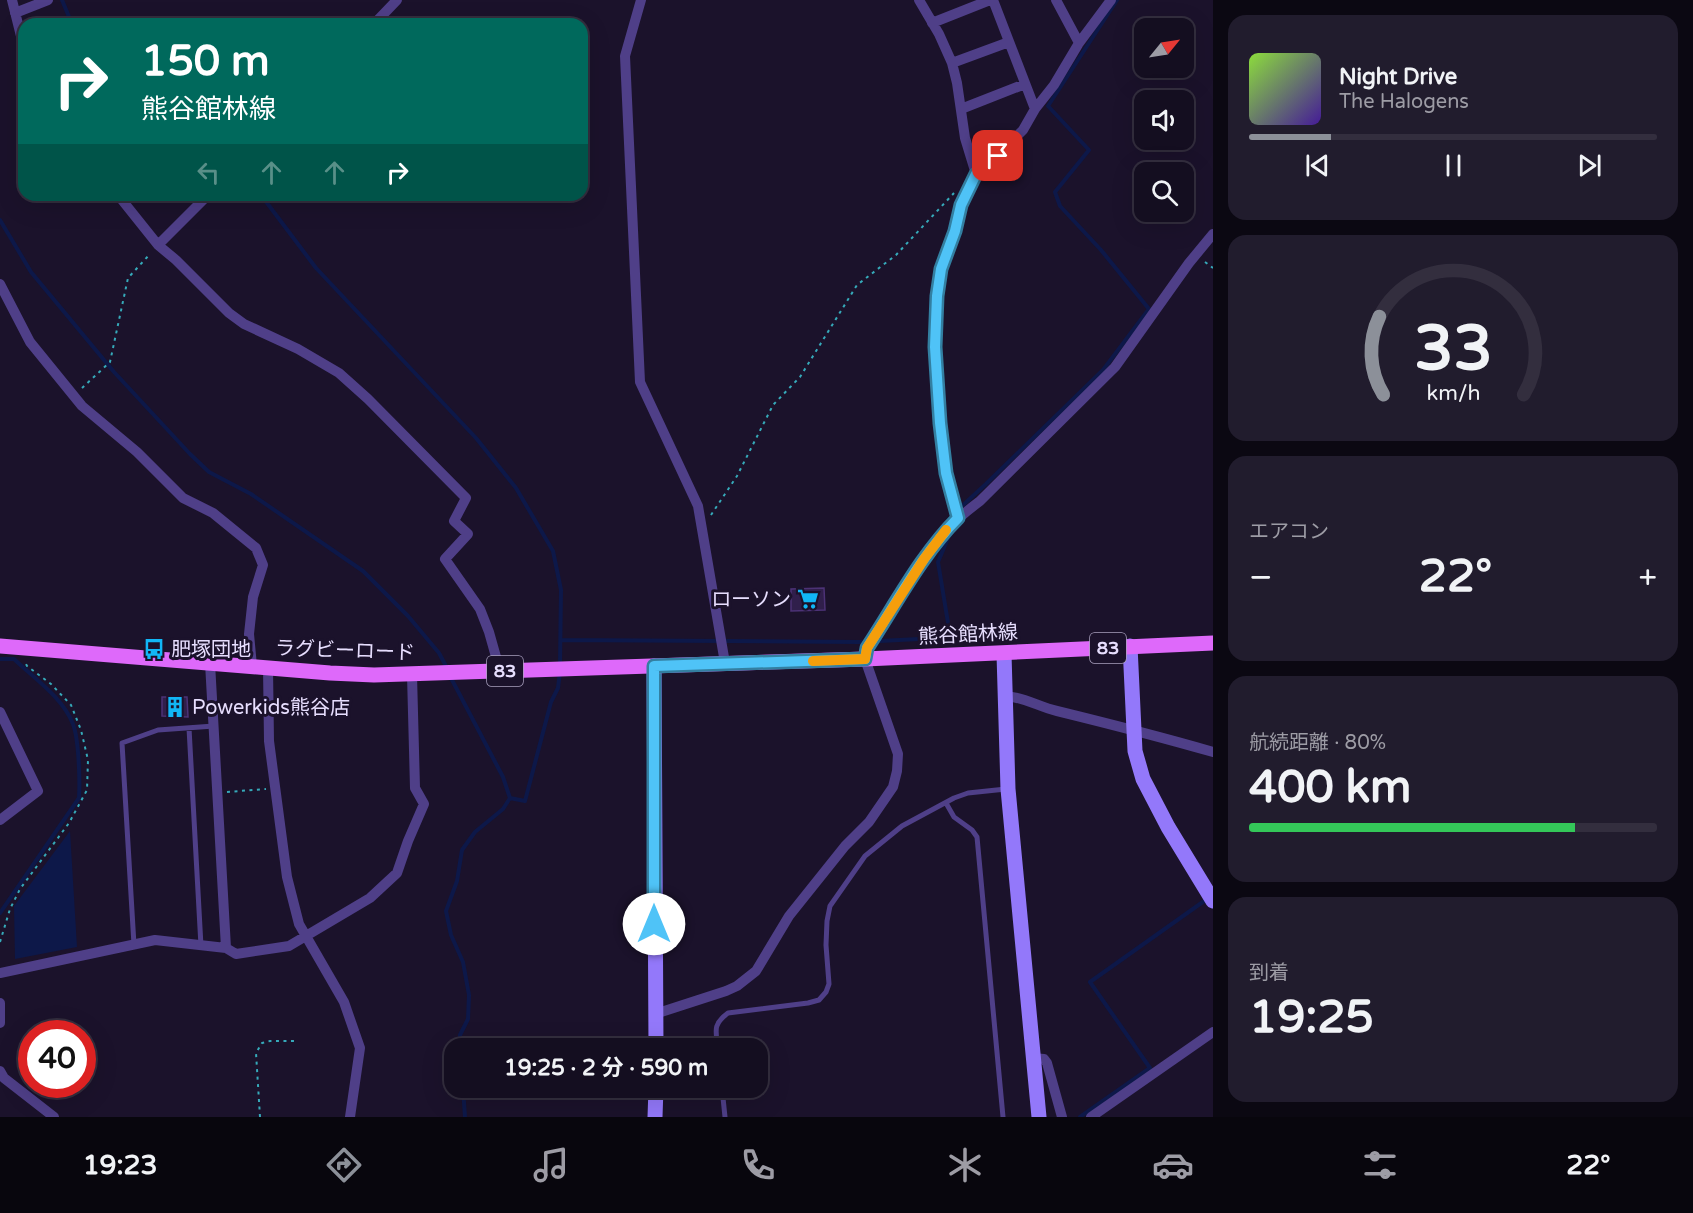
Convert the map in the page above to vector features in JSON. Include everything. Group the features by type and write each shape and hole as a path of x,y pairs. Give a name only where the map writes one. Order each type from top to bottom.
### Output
{"main road":[{"name":"熊谷館林線","path":"654,666 724,655 865,659 1213,643"},
{"name":"ラグビーロード","path":"0,646 330,674 412,675 654,666"}],"street":[{"path":"12,0 18,25"},
{"path":"15,13 48,0"},
{"path":"380,18 397,0"},
{"path":"641,0 625,56 640,381 698,506 724,655"},
{"path":"919,0 939,34 952,63 974,178"},
{"path":"932,23 991,0 1035,109"},
{"path":"1056,0 1079,43"},
{"path":"958,518 946,473 935,347 941,269 955,231 961,205 974,178 1023,130 1079,43 1111,0"},
{"path":"952,63 1009,42"},
{"path":"961,109 1025,84"},
{"path":"123,201 158,245 229,313 244,324 298,349 339,373 368,399 466,498 454,521 468,534 445,559 480,609 500,671"},
{"path":"158,245 202,201"},
{"path":"656,1014 726,991 748,979 762,962 789,916 845,846 869,822 893,787 898,754 865,659 867,648 943,533 980,501 1115,367 1189,263 1213,234"},
{"path":"0,284 30,342 73,396 137,452 183,498 213,513 256,548 263,565 253,597 249,634 252,666"},
{"path":"1130,646 1135,751 1143,779 1213,901"},
{"path":"1004,654 1008,789 1039,1117"},
{"path":"210,663 226,948"},
{"path":"654,666 656,1038"},
{"path":"268,668 269,741 286,877 299,924 344,1002 360,1048 350,1117"},
{"path":"0,973 155,940 226,948 236,954 289,946 370,898 397,873 424,804 415,788 412,675"},
{"path":"1005,696 1018,697 1034,705 1134,729 1213,752"},
{"path":"0,712 38,790 0,820"},
{"path":"0,1003 0,1023"},
{"path":"1091,1117 1213,1032"},
{"path":"1033,1058 1044,1059 1047,1062 1062,1117"},
{"path":"0,1071 4,1078 54,1117"},
{"path":"656,1098 656,1117"}],"lane":[{"path":"134,945 122,743 158,730 214,726"},
{"path":"189,728 201,946"},
{"path":"716,1038 715,1028 719,1020 728,1013 808,1003 819,1000 826,992 829,984 826,945 830,906 865,856 902,826 946,802 969,793 1008,789"},
{"path":"946,802 954,817 972,830 977,837 1003,1117"},
{"path":"723,1098 725,1117"}],"path":[{"path":"702,529 737,476 773,405 800,377 857,285 896,255 954,192 974,178"},
{"path":"73,396 110,362 128,278 158,245"},
{"path":"0,942 9,909 20,889 69,823 87,790 88,760 81,730 71,705 51,684 27,666 18,648"},
{"path":"218,793 275,789"},
{"path":"260,1117 255,1053 262,1043 298,1041"}],"shaded area":[{"path":"70,831 77,947 15,959 14,906"}],"building":[{"name":"ローソン","path":"824,588 825,610 791,611 791,589"},
{"name":"Powerkids熊谷店","path":"162,697 187,697 188,717 162,716"}],"waterway":[{"path":"62,0 70,18"},
{"path":"959,513 962,506 1103,370 1149,309 1101,250 1060,206 1055,192 1089,150 1048,106 1117,0"},
{"path":"266,201 316,268 476,438 516,488 553,551 561,590 560,664"},
{"path":"0,220 31,272 114,372 190,454 209,472 251,494 363,571 408,616 439,653 447,668"},
{"path":"561,640 860,642 939,638 950,635 938,562 951,531"},
{"path":"0,659 14,659 62,706 73,724 79,761 79,798 0,913"},
{"path":"510,798 525,801 551,702 558,688 560,672"},
{"path":"451,678 503,777 510,798"},
{"path":"460,1038 468,1019 469,995 463,962 451,935 446,911 457,881 462,850 475,832 503,809 510,798"},
{"path":"1080,1117 1150,1068 1090,982 1207,899"},
{"path":"464,1098 465,1117"}],"slow traffic":[{"path":"813,661 865,659 867,648 924,559 946,530"}],"place":[{"name":"ローソン","path":"808,599"},
{"name":"肥塚団地","path":"154,649"},
{"name":"Powerkids熊谷店","path":"175,707"}],"route":[{"path":"654,924 654,666 865,659 867,648 924,559 943,533 958,518 946,473 938,405 935,347 937,296 941,269 959,219 961,205 976,174 998,156"}]}
